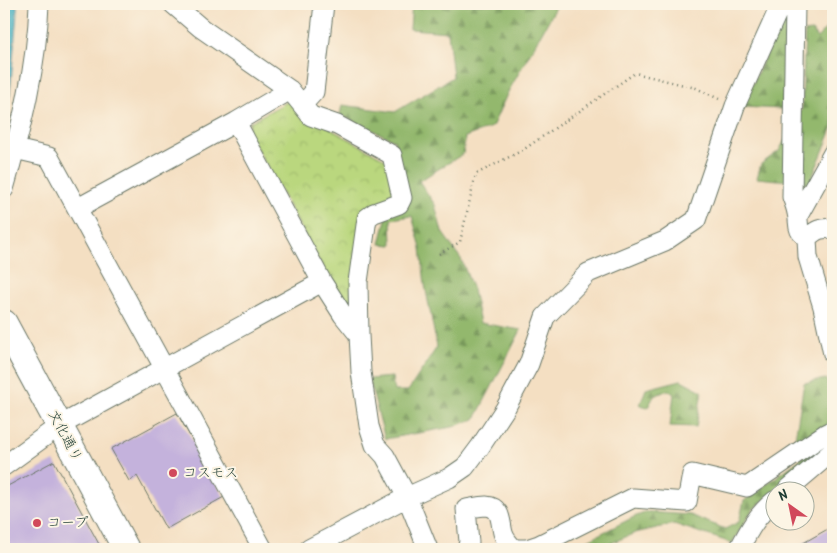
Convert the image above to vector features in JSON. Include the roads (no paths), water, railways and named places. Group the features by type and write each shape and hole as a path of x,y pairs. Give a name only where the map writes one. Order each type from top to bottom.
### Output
{"street":[{"path":"4,189 26,107 38,33 39,4"},
{"path":"173,4 201,28 290,90 311,116 337,125 392,156 402,198 399,204 374,213 368,218 358,282 361,372 369,426 375,445 385,456 407,497 428,549"},
{"path":"303,104 314,92 324,4"},
{"path":"309,549 407,497 450,478 465,467 505,409 529,364 545,317 588,273 665,241 696,220 735,106 781,4"},
{"path":"795,4 792,197 798,216 798,227 807,238 808,257 823,307 833,354"},
{"path":"78,208 236,122 290,90"},
{"path":"236,122 322,282 343,315 359,335"},
{"path":"15,149 49,157 263,549"},
{"path":"798,216 833,153"},
{"path":"807,238 815,231 824,228 833,229"},
{"path":"4,466 60,426 322,282"},
{"name":"文化通り","path":"4,323 126,549"},
{"path":"468,549 466,509 487,506 495,509 501,516 503,534 507,542 514,549 527,548 539,545 632,498 687,502 692,474 747,487 833,430"},
{"path":"799,480 833,451"},
{"path":"739,549 752,524 764,509"}],"water":[{"path":"4,4 17,4 17,13 10,94 4,117"}],"place":[{"name":"コスモス","path":"173,473"},
{"name":"コープ","path":"37,523"}]}
